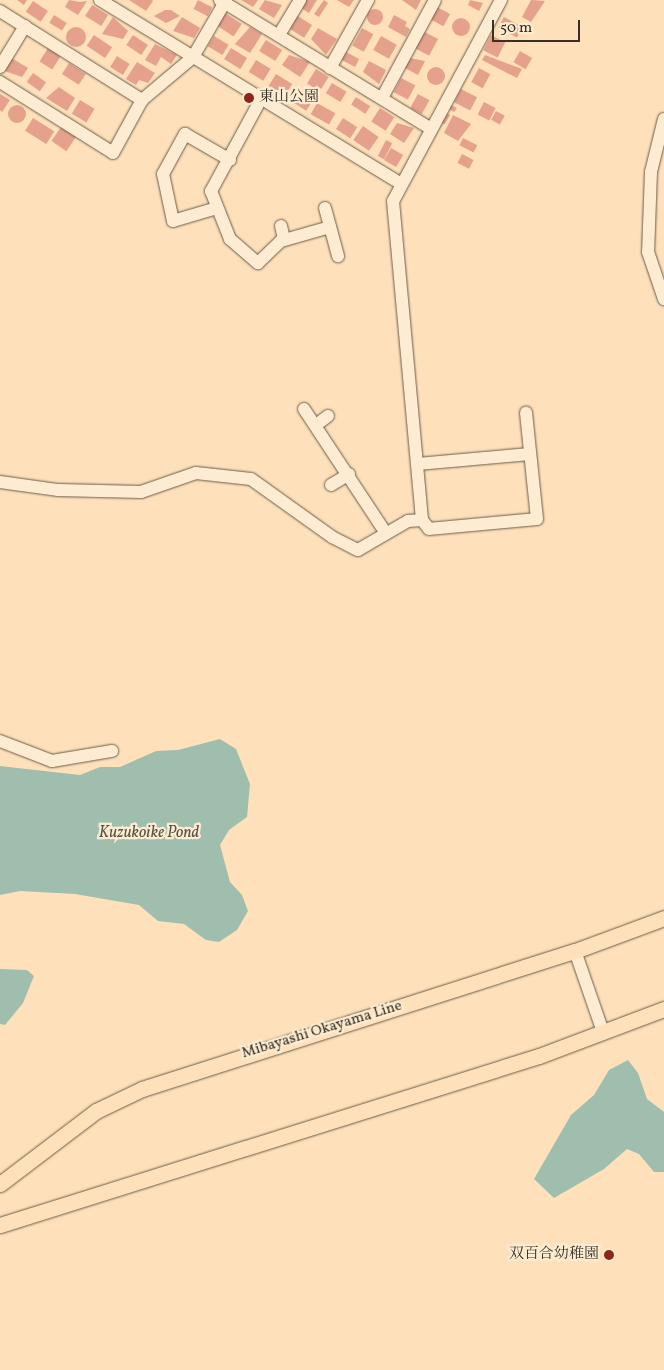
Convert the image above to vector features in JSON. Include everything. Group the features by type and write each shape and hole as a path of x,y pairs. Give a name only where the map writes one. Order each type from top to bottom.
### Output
{"main road":[{"name":"Mibayashi Okayama Line","path":"0,1184 96,1111 142,1089 576,952 664,918"},
{"path":"0,1225 603,1032 664,1009"}],"street":[{"path":"100,0 400,183"},
{"path":"279,36 300,0"},
{"path":"330,68 368,0"},
{"path":"382,98 435,0"},
{"path":"500,0 400,183 393,218 422,520 429,529 537,519 526,413"},
{"path":"0,82 113,153 142,100 193,57 223,1 430,128"},
{"path":"0,11 142,100"},
{"path":"0,67 25,26"},
{"path":"261,99 230,160 211,190 230,239 258,263 284,239 330,228"},
{"path":"664,119 651,172 648,252 664,298"},
{"path":"218,208 173,221 163,174 185,134 230,160"},
{"path":"325,208 338,256"},
{"path":"281,226 284,239"},
{"path":"304,409 386,532"},
{"path":"316,425 328,416"},
{"path":"418,464 530,454"},
{"path":"0,482 58,490 141,492 196,473 251,479 332,537 358,550 408,520 422,520"},
{"path":"331,484 349,474"},
{"path":"0,741 52,761 112,751"},
{"path":"576,952 603,1032"}],"water":[{"name":"Kuzukoike Pond","path":"220,739 236,749 250,784 247,817 229,830 220,845 230,882 242,895 248,911 237,930 219,942 206,940 184,924 158,921 139,905 75,894 20,891 0,895 0,766 80,775 100,767 120,767 156,751 178,750"},
{"path":"0,969 27,970 34,976 23,1003 5,1025 0,1024"},
{"path":"628,1060 638,1073 647,1099 664,1112 664,1172 654,1172 639,1154 627,1149 604,1169 554,1198 534,1179 571,1115 594,1095 609,1070"}],"building":[{"path":"17,0 27,0 24,5"},
{"path":"69,0 87,1 78,15 65,7"},
{"path":"129,0 152,0 153,1 146,11"},
{"path":"198,0 212,7 208,16 193,9"},
{"path":"241,0 258,0 253,7"},
{"path":"265,0 282,5 274,18 259,9"},
{"path":"306,0 317,0 309,13 301,8"},
{"path":"324,0 328,3 319,17 314,14"},
{"path":"337,0 354,0 349,7"},
{"path":"402,0 421,0 416,10"},
{"path":"470,0 483,3 479,11 468,5"},
{"path":"531,0 545,1 531,22 522,17"},
{"path":"33,1 48,11 41,22 26,12"},
{"path":"92,5 108,15 101,26 85,16"},
{"path":"435,6 450,14 443,26 428,18"},
{"path":"372,9 378,9 383,14 381,23 372,25 367,20 367,14"},
{"path":"165,10 171,10 180,16 166,23 154,16"},
{"path":"225,13 242,24 234,36 217,26"},
{"path":"54,15 67,23 62,31 49,23"},
{"path":"296,15 312,25 304,38 288,28"},
{"path":"394,15 407,22 405,26 410,29 406,37 388,27"},
{"path":"113,17 128,31 123,39 102,34"},
{"path":"182,17 200,28 194,38 173,31"},
{"path":"504,17 523,27 517,37 498,28"},
{"path":"461,18 469,23 470,27 465,35 461,36 453,31 452,27 457,19"},
{"path":"76,27 83,30 86,37 83,44 76,47 69,44 66,37 69,30"},
{"path":"250,27 262,34 250,53 235,44"},
{"path":"318,28 337,39 326,55 311,39"},
{"path":"362,28 373,34 364,52 352,45"},
{"path":"423,31 438,39 429,56 414,48"},
{"path":"94,35 112,47 105,58 87,46"},
{"path":"133,35 148,45 141,55 126,45"},
{"path":"491,35 505,42 498,57 483,50"},
{"path":"214,36 229,45 222,55 208,46"},
{"path":"381,36 397,45 389,59 373,50"},
{"path":"266,40 282,50 275,61 259,51"},
{"path":"155,44 177,55 171,64 161,57 156,66 145,60"},
{"path":"48,48 61,56 52,70 40,62"},
{"path":"231,48 247,58 240,69 224,59"},
{"path":"520,51 532,58 526,69 514,62"},
{"path":"346,52 359,59 355,67 342,60"},
{"path":"289,55 310,62 300,77 282,65"},
{"path":"485,55 522,69 517,78 482,60"},
{"path":"117,56 130,64 123,75 110,67"},
{"path":"10,57 28,68 22,77 2,70"},
{"path":"410,58 425,61 418,75 405,68"},
{"path":"256,60 271,69 263,81 249,72"},
{"path":"369,61 386,70 379,84 363,72"},
{"path":"137,62 155,73 148,83 139,80 136,85 126,79"},
{"path":"69,63 86,74 79,85 62,74"},
{"path":"436,67 442,70 445,76 442,82 436,85 430,82 427,76 430,70"},
{"path":"479,68 490,74 483,88 471,82"},
{"path":"316,69 329,77 320,91 307,83"},
{"path":"33,73 46,82 40,91 27,82"},
{"path":"276,74 292,84 283,98 267,88"},
{"path":"401,78 415,85 408,100 394,92"},
{"path":"332,83 347,92 340,102 326,93"},
{"path":"59,87 75,98 67,111 46,98"},
{"path":"297,88 314,99 306,111 289,100"},
{"path":"461,89 477,97 470,111 454,102"},
{"path":"0,94 10,100 2,112 0,110"},
{"path":"418,94 429,100 422,114 410,108"},
{"path":"356,97 370,106 365,114 351,105"},
{"path":"80,100 95,109 86,122 72,114"},
{"path":"484,102 496,108 489,120 478,114"},
{"path":"317,103 335,113 329,125 311,114"},
{"path":"449,104 457,108 454,112 447,108"},
{"path":"17,105 25,110 26,114 21,122 17,123 9,118 8,114 13,106"},
{"path":"380,108 394,117 386,131 371,121"},
{"path":"496,111 505,116 500,125 491,120"},
{"path":"445,112 450,115 444,125 439,121"},
{"path":"453,115 471,124 458,141 444,133"},
{"path":"33,118 54,131 46,144 25,131"},
{"path":"343,118 357,127 350,138 336,129"},
{"path":"397,123 414,128 404,143 390,134"},
{"path":"363,126 379,137 369,151 353,140"},
{"path":"61,127 76,137 66,151 51,141"},
{"path":"463,138 477,145 474,152 459,145"},
{"path":"386,140 392,143 384,159 378,156"},
{"path":"391,148 403,155 396,167 384,160"},
{"path":"462,154 474,160 469,169 457,163"}],"place":[{"name":"東山公園","path":"249,98"},
{"name":"双百合幼稚園","path":"609,1255"}]}
